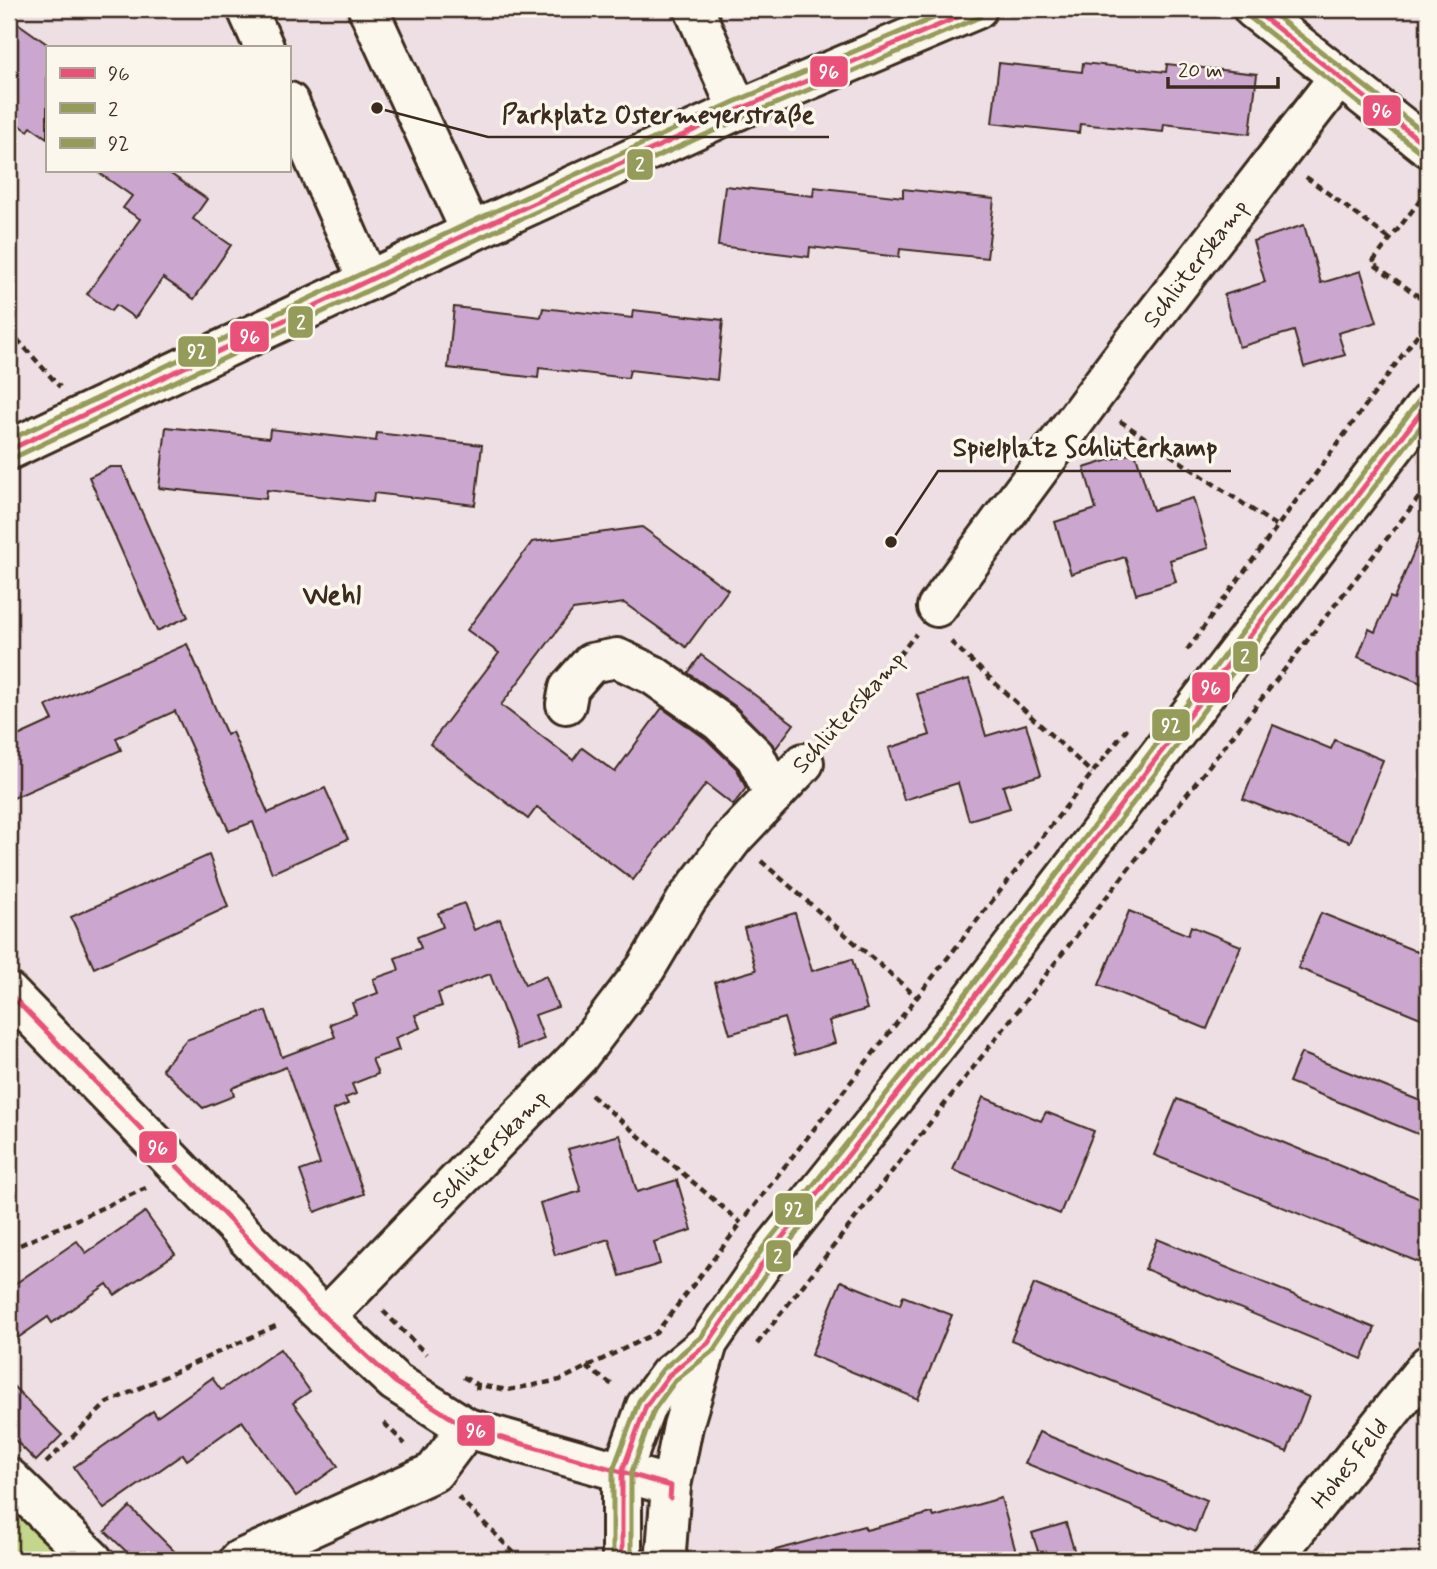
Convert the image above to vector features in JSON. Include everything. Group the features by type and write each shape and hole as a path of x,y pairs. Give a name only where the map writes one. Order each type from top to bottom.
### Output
{"street":[{"path":"247,9 264,46"},
{"path":"368,9 471,232"},
{"path":"694,9 738,110"},
{"path":"9,450 86,416 471,232 738,110 977,9"},
{"path":"1253,9 1428,147"},
{"name":"Schlüterskamp","path":"932,614 1090,401 1339,77"},
{"path":"290,104 368,281"},
{"path":"622,1560 622,1472 646,1406 669,1375 708,1343 772,1250 951,1027 1428,403"},
{"path":"566,704 569,688 591,663 617,657 653,675 720,722 755,756 774,795"},
{"name":"Schlüterskamp","path":"320,1313 356,1286 579,1056 646,968 687,898 734,837 804,763"},
{"path":"9,993 320,1313 394,1382 467,1428 671,1486"},
{"path":"668,1560 666,1551 671,1486 683,1426 708,1343"},
{"name":"Hohes Feld","path":"1272,1560 1428,1365"},
{"path":"239,1560 434,1472 467,1428"},
{"path":"14,1483 93,1560"}],"path":[{"path":"1278,156 1391,240"},
{"path":"1428,190 1372,263 1428,303"},
{"path":"1180,660 1428,320"},
{"path":"9,330 86,416"},
{"path":"1090,401 1314,552"},
{"path":"754,1348 1428,486"},
{"path":"932,614 1092,773"},
{"name":"Schlüterskamp","path":"804,763 878,682 932,614"},
{"path":"456,1373 478,1385 508,1390 560,1380 656,1333 1132,722"},
{"path":"734,837 951,1027"},
{"path":"564,1072 741,1223"},
{"path":"9,1250 182,1172"},
{"path":"356,1286 434,1362"},
{"path":"14,1483 107,1403 320,1313"},
{"path":"467,1428 478,1385"}],"green space":[{"path":"9,1478 93,1560 9,1560"}],"building":[{"path":"9,17 47,44 46,137 31,127 28,131 9,118"},
{"path":"999,63 1082,72 1083,63 1166,72 1167,64 1257,74 1250,134 1164,124 1163,132 1080,124 1079,133 992,123"},
{"path":"98,172 168,172 207,199 193,219 231,245 194,299 163,278 135,318 116,305 111,311 87,294 140,219 123,208 132,196"},
{"path":"725,186 813,196 814,187 903,197 903,189 994,199 987,258 900,249 899,257 810,247 809,257 718,246"},
{"path":"1304,225 1321,283 1361,271 1377,322 1338,333 1345,355 1304,367 1294,331 1239,347 1224,295 1265,282 1253,241"},
{"path":"454,307 541,317 543,308 632,318 633,310 723,320 717,380 630,370 628,378 539,368 538,378 448,368"},
{"path":"166,427 269,438 270,429 376,441 377,433 482,445 475,505 374,493 373,502 267,490 266,499 159,488"},
{"path":"1135,452 1153,510 1193,498 1208,548 1170,560 1176,582 1136,594 1125,557 1071,574 1055,522 1096,509 1084,468"},
{"path":"110,467 122,467 188,617 157,631 89,477"},
{"path":"1428,518 1428,686 1358,657 1369,629 1375,632 1390,597 1394,599"},
{"path":"642,527 728,590 686,647 624,603 573,610 501,705 573,760 582,748 615,772 662,708 706,739 737,769 746,788 733,805 706,784 633,880 537,807 528,819 430,744 499,653 467,630 532,542"},
{"path":"187,644 227,735 232,732 268,813 325,788 348,839 272,873 253,822 229,831 175,711 116,738 121,750 9,800 9,740 53,720 46,706"},
{"path":"701,655 794,724 776,748 735,706 688,673"},
{"path":"969,679 986,736 1026,724 1041,775 1003,786 1010,808 969,820 958,783 904,800 889,748 930,735 917,694"},
{"path":"1273,725 1331,749 1335,740 1383,760 1350,842 1243,799"},
{"path":"209,855 228,907 94,968 71,917"},
{"path":"464,903 474,930 500,919 525,985 546,976 558,1007 535,1015 544,1039 518,1049 490,974 438,993 442,1006 415,1015 420,1028 395,1038 399,1050 372,1059 378,1074 352,1084 356,1094 345,1098 348,1104 333,1110 364,1194 315,1212 300,1171 320,1164 286,1067 232,1088 234,1096 203,1108 162,1069 186,1040 266,1011 282,1057 335,1037 330,1024 356,1014 352,1003 378,993 373,979 399,970 395,958 421,948 417,937 443,927 438,913"},
{"path":"1129,911 1188,935 1191,926 1241,946 1207,1029 1099,985"},
{"path":"795,913 812,971 852,959 867,1009 829,1021 835,1043 795,1055 784,1018 730,1034 715,982 756,970 744,928"},
{"path":"1321,913 1428,956 1428,1021 1298,968"},
{"path":"1301,1053 1428,1104 1428,1138 1289,1082"},
{"path":"983,1097 1041,1121 1046,1112 1094,1131 1060,1214 953,1170"},
{"path":"1177,1099 1428,1202 1428,1266 1154,1155"},
{"path":"620,1135 637,1192 677,1180 692,1230 654,1242 660,1264 620,1276 609,1239 555,1255 540,1203 581,1191 568,1149"},
{"path":"145,1212 175,1254 115,1295 107,1284 52,1323 48,1317 9,1344 9,1288 77,1241 86,1253"},
{"path":"1157,1239 1375,1328 1362,1359 1145,1269"},
{"path":"841,1281 900,1305 903,1296 952,1315 918,1399 811,1355"},
{"path":"1034,1284 1309,1397 1287,1452 1011,1340"},
{"path":"280,1349 310,1391 293,1403 338,1466 296,1496 242,1421 187,1460 183,1454 104,1509 74,1467 153,1411 157,1417 212,1378 221,1390"},
{"path":"9,1382 62,1435 36,1461 9,1434"},
{"path":"1039,1432 1207,1500 1195,1532 1025,1463"},
{"path":"1001,1498 1017,1556 1000,1560 774,1560 772,1551 864,1526 866,1530 932,1513 934,1517"},
{"path":"130,1507 183,1560 135,1560 105,1531"},
{"path":"1066,1523 1077,1560 1041,1560 1032,1533"}],"transit line":[{"name":"92","path":"9,440 467,224 734,102 955,9"},
{"name":"96","path":"9,450 471,232 738,110 977,9"},
{"name":"96","path":"1253,9 1428,147"},
{"name":"92","path":"1267,9 1428,136"},
{"name":"2","path":"1248,16 1423,154"},
{"name":"2","path":"13,458 475,240 742,118 980,17"},
{"name":"92","path":"613,1560 613,1470 639,1401 663,1369 701,1337 765,1245 944,1022 1421,398"},
{"name":"96","path":"622,1560 622,1472 646,1406 669,1375 708,1343 772,1250 951,1027 1428,403"},
{"name":"2","path":"631,1560 631,1474 654,1410 675,1381 715,1349 779,1255 958,1032 1428,417"},
{"name":"96","path":"9,993 315,1308 395,1382 467,1428 671,1486 670,1498"}],"place":[{"name":"Parkplatz Ostermeyerstraße","path":"377,108"},
{"name":"Spielplatz Schlüterkamp","path":"891,542"}],"district":[{"name":"Wehl","path":"332,594"}]}
